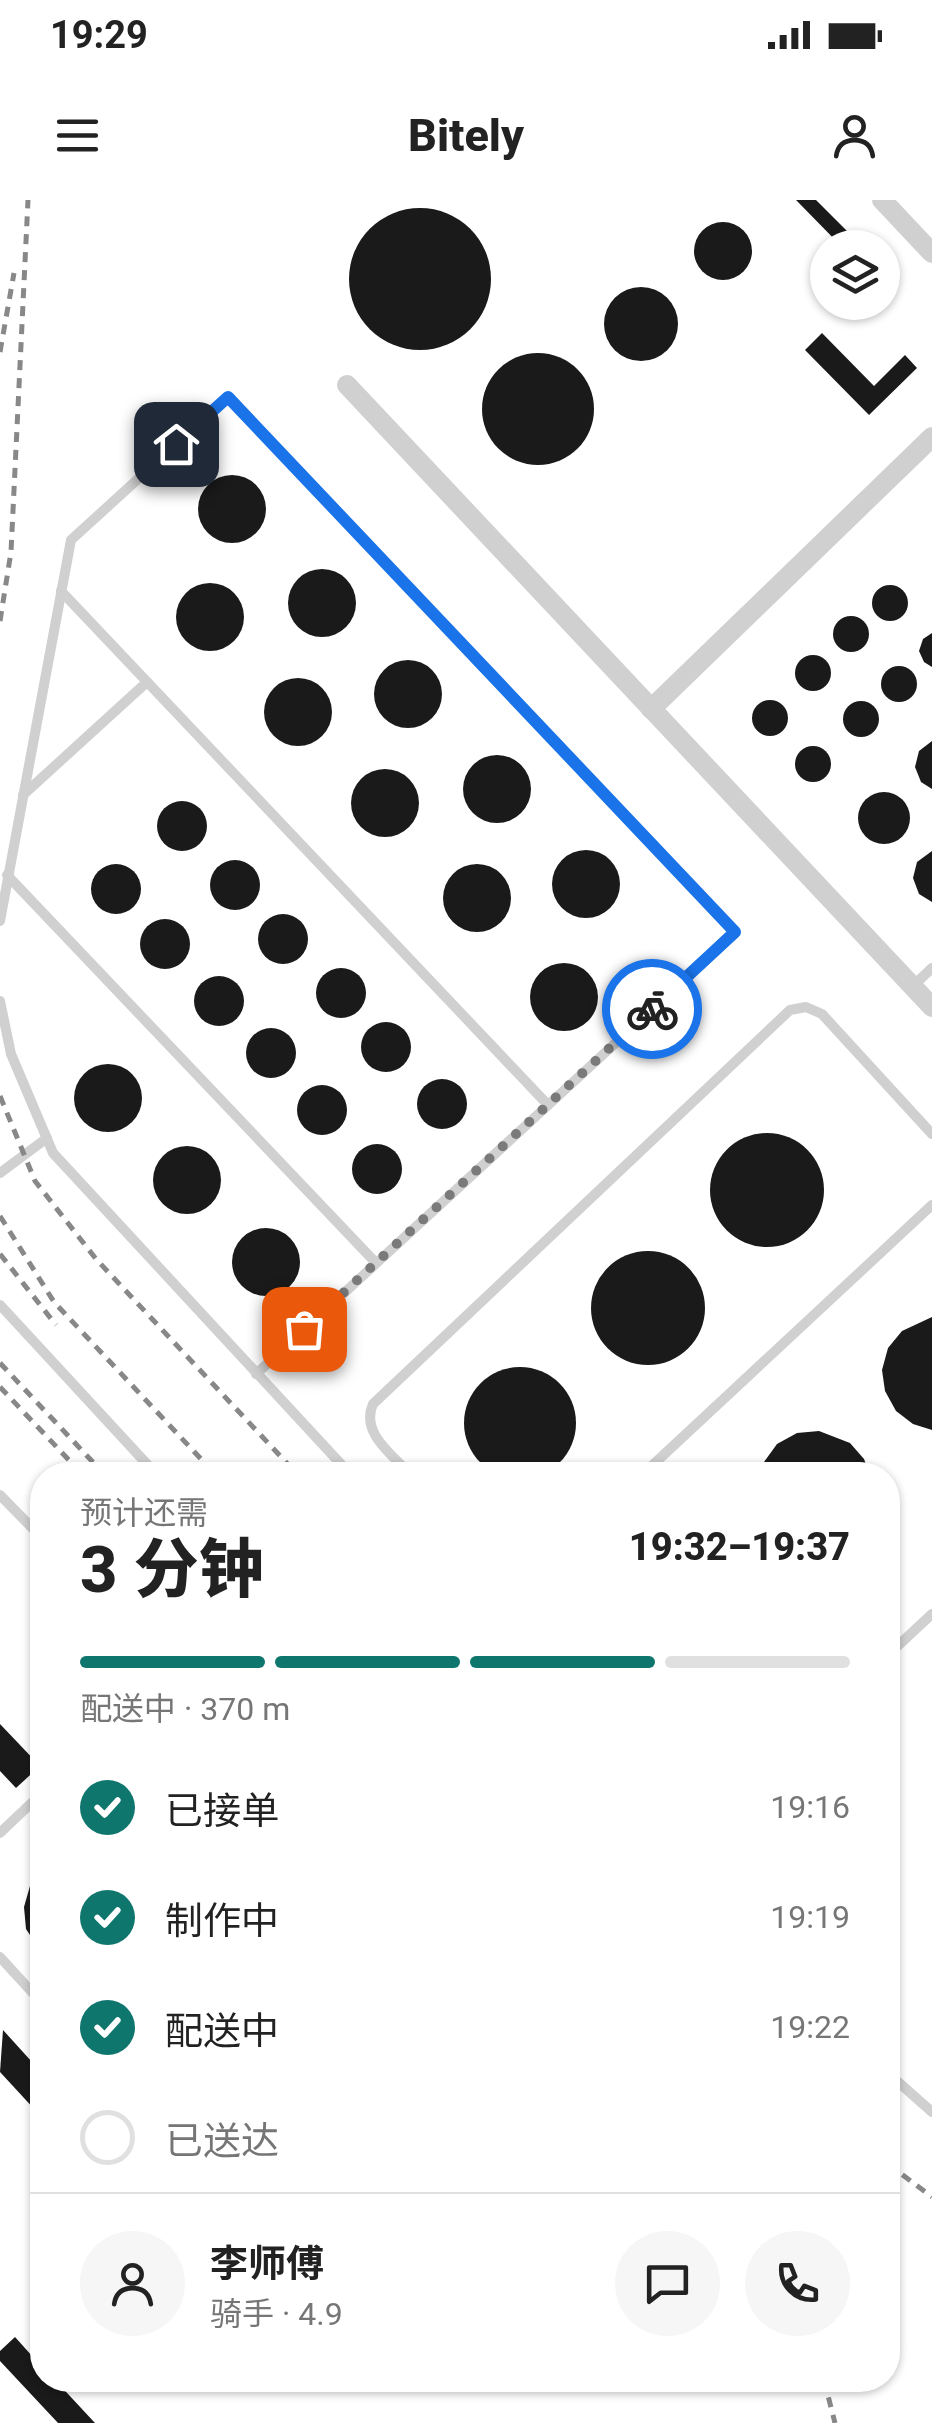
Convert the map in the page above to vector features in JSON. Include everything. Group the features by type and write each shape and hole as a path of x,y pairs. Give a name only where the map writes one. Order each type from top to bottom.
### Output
{"street":[{"path":"882,200 932,253"},
{"path":"347,386 932,1007"},
{"path":"651,709 932,437"}],"lane":[{"path":"0,921 71,540 228,397 735,932 256,1374"},
{"path":"61,592 548,1105"},
{"path":"22,796 147,682"},
{"path":"7,875 376,1263"},
{"path":"912,986 932,968"},
{"path":"0,1000 12,1054 53,1152 340,1462"},
{"path":"399,1462 370,1428 373,1404 790,1010 806,1006 822,1014 932,1134"},
{"path":"0,1173 47,1138"},
{"path":"656,1462 932,1206"},
{"path":"0,1305 145,1462"},
{"path":"0,1495 30,1526"},
{"path":"900,1644 932,1614"},
{"path":"0,1833 30,1804"},
{"path":"0,1957 30,1990"},
{"path":"900,2084 932,2112"}],"building":[{"path":"796,200 816,200 846,230 825,230"},
{"path":"420,208 447,214 470,229 485,252 491,279 485,306 470,329 447,344 420,350 393,344 370,329 355,306 349,279 355,252 370,229 393,214"},
{"path":"723,222 744,230 752,251 744,272 723,280 702,272 694,251 702,230"},
{"path":"641,287 667,298 678,324 667,350 641,361 615,350 604,324 615,298"},
{"path":"822,333 874,386 905,355 917,368 869,415 805,350"},
{"path":"538,353 559,357 578,369 590,388 594,409 590,430 578,449 559,461 538,465 517,461 498,449 486,430 482,409 486,388 498,369 517,357"},
{"path":"232,475 245,477 256,485 264,496 264,522 256,533 245,541 232,543 219,541 208,533 200,522 198,509 200,496 208,485 219,477"},
{"path":"322,569 335,571 346,579 354,590 354,616 346,627 335,635 322,637 309,635 298,627 290,616 288,603 290,590 298,579 309,571"},
{"path":"210,583 223,585 234,593 242,604 242,630 234,641 223,649 210,651 197,649 186,641 178,630 176,617 178,604 186,593 197,585"},
{"path":"890,585 903,590 908,603 903,616 890,621 877,616 872,603 877,590"},
{"path":"851,616 864,621 869,634 864,647 851,652 838,647 833,634 838,621"},
{"path":"932,633 932,667 924,662 919,651 923,639"},
{"path":"813,655 826,660 831,673 826,686 813,691 800,686 795,673 800,660"},
{"path":"408,660 421,662 432,670 440,681 440,707 432,718 421,726 408,728 395,726 384,718 376,707 374,694 376,681 384,670 395,662"},
{"path":"899,666 911,672 917,684 911,696 899,702 887,696 881,684 887,672"},
{"path":"298,678 311,680 322,688 330,699 330,725 322,736 311,744 298,746 285,744 274,736 266,725 264,712 266,699 274,688 285,680"},
{"path":"770,700 783,705 788,718 783,731 770,736 757,731 752,718 757,705"},
{"path":"861,701 874,706 879,719 874,732 861,737 848,732 843,719 848,706"},
{"path":"932,741 932,789 921,782 915,767 919,751"},
{"path":"813,746 826,751 831,764 826,777 813,782 800,777 795,764 800,751"},
{"path":"497,755 510,757 521,765 529,776 529,802 521,813 510,821 497,823 484,821 473,813 465,802 463,789 465,776 473,765 484,757"},
{"path":"385,769 398,771 409,779 417,790 417,816 409,827 398,835 385,837 372,835 361,827 353,816 351,803 353,790 361,779 372,771"},
{"path":"884,792 902,800 910,818 902,836 884,844 866,836 858,818 866,800"},
{"path":"182,801 200,808 207,826 200,844 182,851 164,844 157,826 164,808"},
{"path":"586,850 599,852 610,860 618,871 618,897 610,908 599,916 586,918 573,916 562,908 554,897 552,884 554,871 562,860 573,852"},
{"path":"932,851 932,902 919,894 913,878 917,862"},
{"path":"235,860 253,867 260,885 253,903 235,910 217,903 210,885 217,867"},
{"path":"116,864 134,871 141,889 134,907 116,914 98,907 91,889 98,871"},
{"path":"477,864 490,866 501,874 509,885 509,911 501,922 490,930 477,932 464,930 453,922 445,911 443,898 445,885 453,874 464,866"},
{"path":"283,914 301,921 308,939 301,957 283,964 265,957 258,939 265,921"},
{"path":"165,919 183,926 190,944 183,962 165,969 147,962 140,944 147,926"},
{"path":"564,963 577,965 588,973 596,984 596,1010 588,1021 577,1029 564,1031 551,1029 540,1021 532,1010 530,997 532,984 540,973 551,965"},
{"path":"341,968 359,975 366,993 359,1011 341,1018 323,1011 316,993 323,975"},
{"path":"219,976 237,983 244,1001 237,1019 219,1026 201,1019 194,1001 201,983"},
{"path":"386,1022 404,1029 411,1047 404,1065 386,1072 368,1065 361,1047 368,1029"},
{"path":"271,1028 289,1035 296,1053 289,1071 271,1078 253,1071 246,1053 253,1035"},
{"path":"108,1064 132,1074 142,1098 132,1122 108,1132 84,1122 74,1098 84,1074"},
{"path":"442,1079 460,1086 467,1104 460,1122 442,1129 424,1122 417,1104 424,1086"},
{"path":"322,1085 340,1092 347,1110 340,1128 322,1135 304,1128 297,1110 304,1092"},
{"path":"767,1133 789,1138 807,1150 819,1168 824,1190 819,1212 807,1230 789,1242 767,1247 745,1242 727,1230 715,1212 710,1190 715,1168 727,1150 745,1138"},
{"path":"377,1144 395,1151 402,1169 395,1187 377,1194 359,1187 352,1169 359,1151"},
{"path":"187,1146 211,1156 221,1180 211,1204 187,1214 163,1204 153,1180 163,1156"},
{"path":"266,1228 290,1238 300,1262 290,1286 266,1296 242,1286 232,1262 242,1238"},
{"path":"648,1251 670,1256 688,1268 700,1286 705,1308 700,1330 688,1348 670,1360 648,1365 626,1360 608,1348 596,1330 591,1308 596,1286 608,1268 626,1256"},
{"path":"932,1317 932,1430 913,1424 896,1411 885,1391 882,1370 888,1348 902,1331"},
{"path":"509,1368 531,1368 551,1376 567,1392 575,1412 575,1434 561,1462 479,1462 465,1434 465,1412 473,1392 489,1376"},
{"path":"819,1431 850,1443 865,1462 764,1462 777,1444 797,1433"},
{"path":"0,1724 30,1756 30,1775 16,1788 0,1771"},
{"path":"30,1886 30,1935 26,1929 24,1907"},
{"path":"3,2030 30,2060 30,2104 0,2072"},
{"path":"15,2337 30,2354 30,2392 66,2392 95,2423 58,2423 0,2361 0,2351"}],"railway":[{"path":"0,621 11,552 28,200"},
{"path":"0,352 14,273"},
{"path":"0,1096 35,1181 96,1259 286,1462"},
{"path":"0,1216 54,1302 204,1462"},
{"path":"0,1254 56,1325"},
{"path":"0,1363 93,1462"},
{"path":"0,1387 71,1462"},
{"path":"900,2173 932,2197"},
{"path":"827,2392 835,2423"}],"way so far":[{"path":"304,1329 652,1009"}],"route":[{"path":"176,444 228,397 735,932 652,1009"}]}
